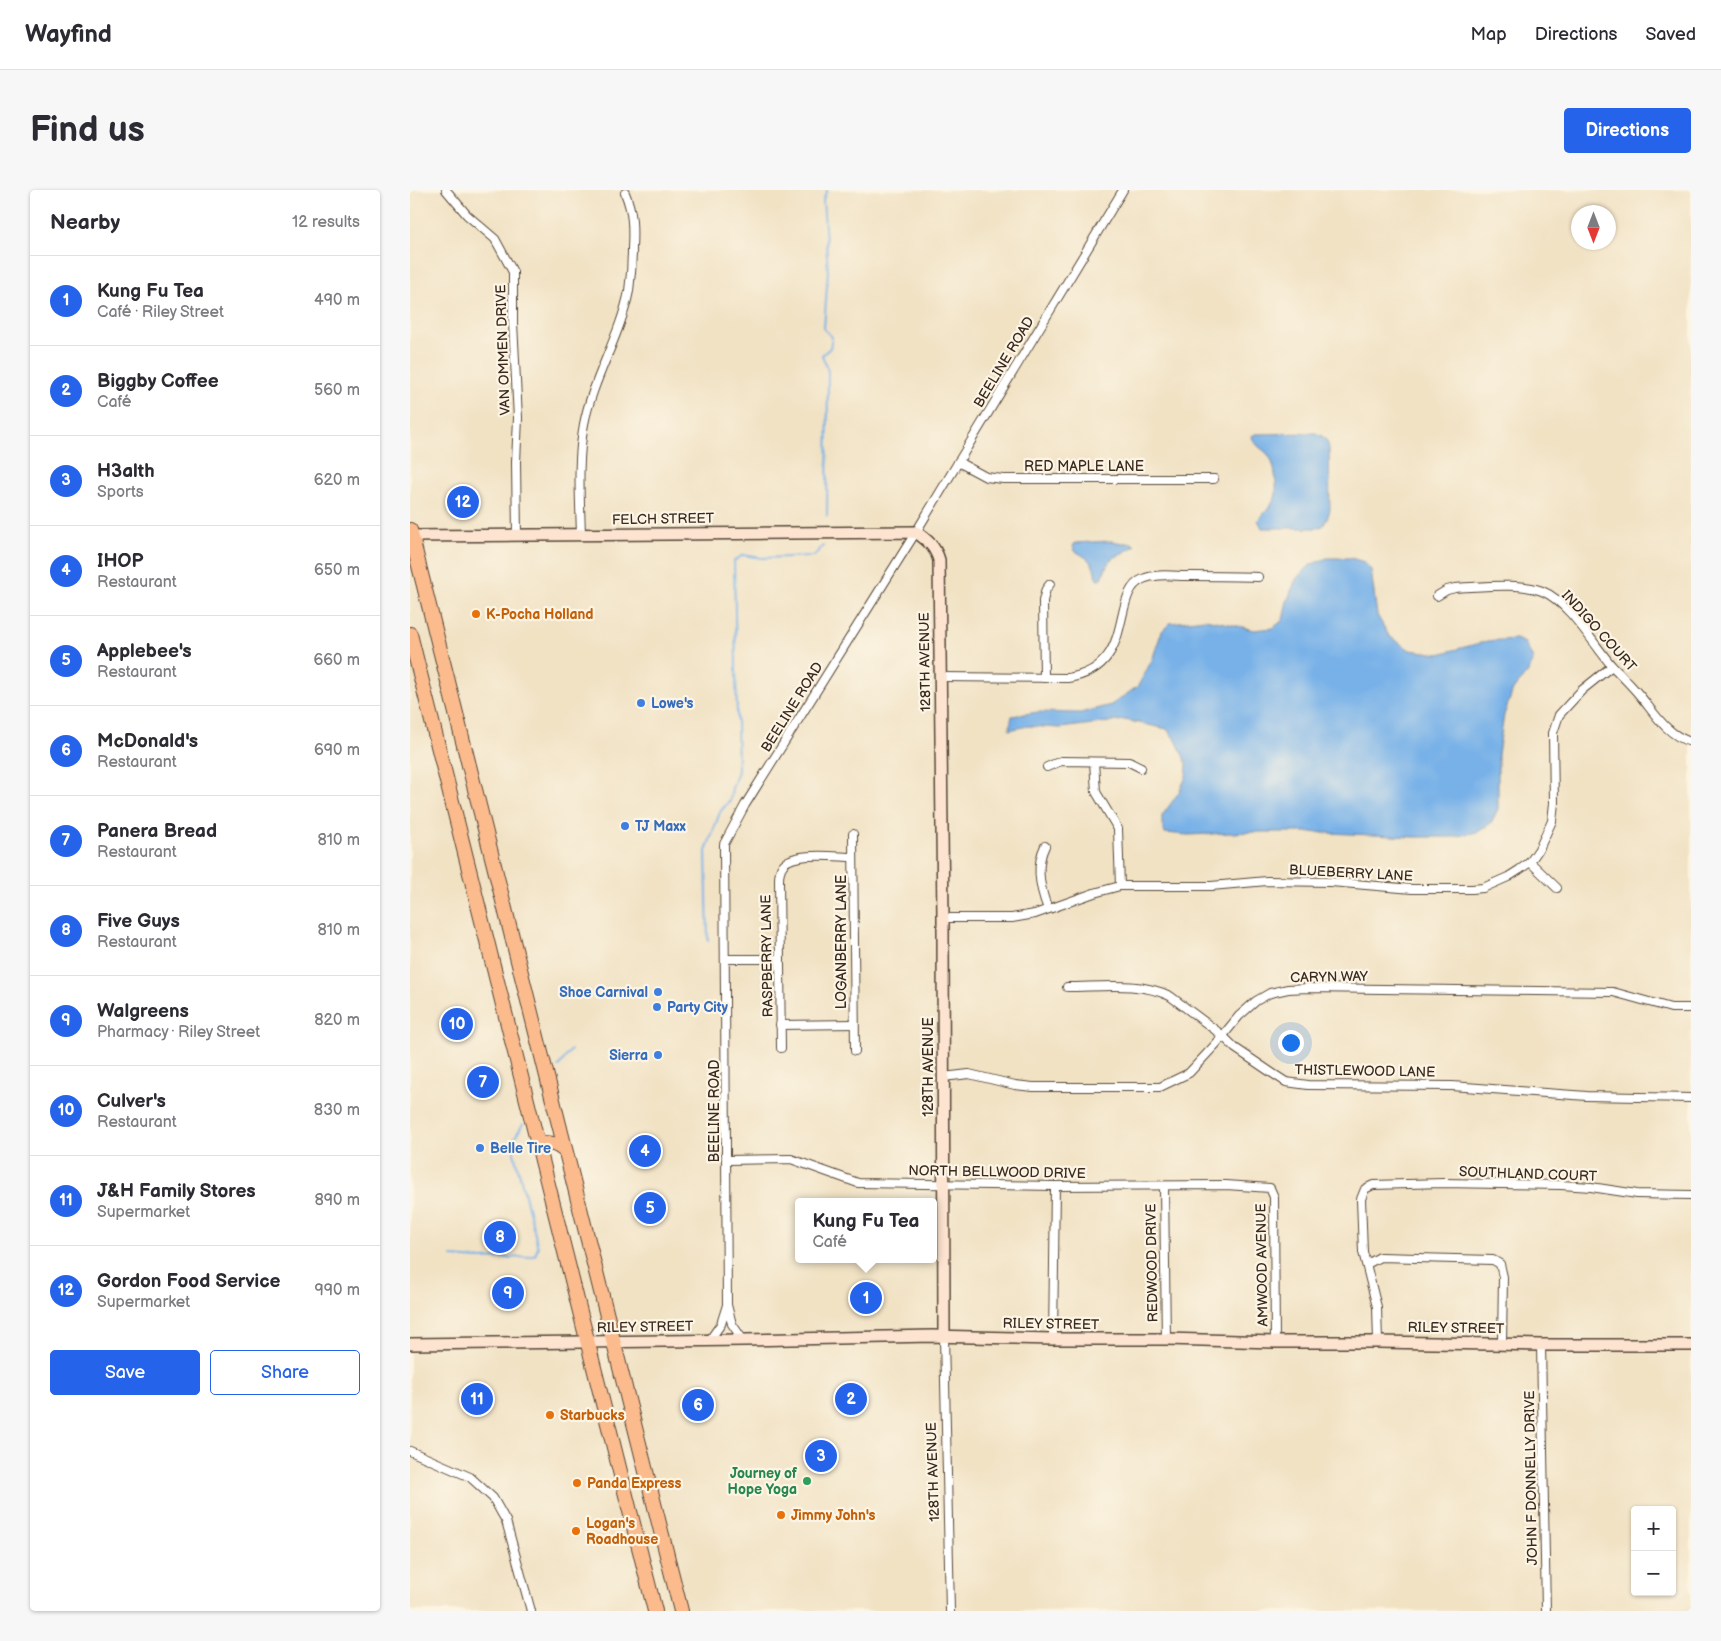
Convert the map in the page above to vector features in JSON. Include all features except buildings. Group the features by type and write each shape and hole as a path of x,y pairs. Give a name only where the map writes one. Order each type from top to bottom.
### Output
{"highway":[{"path":"410,534 681,1611"},
{"path":"410,634 655,1611"},
{"path":"432,723 445,730 459,727"},
{"path":"538,1145 546,1143 556,1144 565,1151"},
{"path":"634,1525 645,1534 661,1533"}],"street":[{"name":"VAN OMMEN DRIVE","path":"446,190 467,216 495,239 513,272 513,323 518,418 516,462 518,535"},
{"name":"BEELINE ROAD","path":"743,1340 732,1324 727,1305 724,844 745,805 916,532 1123,190"},
{"path":"581,535 579,472 584,424 599,376 617,331 629,290 632,238 631,208 625,193"},
{"name":"RED MAPLE LANE","path":"958,462 986,477 1003,479 1214,479"},
{"name":"FELCH STREET","path":"410,534 581,535 916,532"},
{"name":"128TH AVENUE","path":"916,532 936,550 939,560 943,918 944,1336 950,1611"},
{"path":"941,677 1077,677 1092,670 1109,654 1114,644 1129,591 1133,585 1145,578 1164,576 1258,576"},
{"path":"1044,678 1043,601 1046,589 1050,584"},
{"name":"INDIGO COURT","path":"1437,596 1455,588 1526,587 1544,591 1560,603 1575,619 1612,666 1634,688 1666,728 1691,742"},
{"name":"BLUEBERRY LANE","path":"943,918 1012,918 1035,914 1120,886 1211,886 1267,881 1331,882 1385,888 1483,888 1508,878 1530,862 1539,849 1552,821 1554,804 1553,733 1559,715 1582,690 1612,666"},
{"path":"1046,767 1061,761 1129,762 1141,768"},
{"path":"1094,762 1096,792 1118,829 1120,886"},
{"name":"LOGANBERRY LANE","path":"853,834 855,1051"},
{"path":"1045,846 1040,862 1040,871 1041,890 1048,909"},
{"name":"RASPBERRY LANE","path":"780,1048 779,880 781,869 789,860 801,857 853,857"},
{"path":"1530,862 1557,888"},
{"path":"725,959 780,959"},
{"name":"THISTLEWOOD LANE","path":"1067,987 1126,987 1161,991 1222,1035 1235,1048 1286,1082 1308,1085 1452,1086 1587,1096 1691,1098"},
{"name":"CARYN WAY","path":"943,1077 968,1074 1015,1085 1033,1087 1160,1087 1189,1073 1239,1016 1256,1001 1270,993 1288,989 1613,992 1671,1008 1691,1008"},
{"path":"780,1025 854,1024"},
{"name":"NORTH BELLWOOD DRIVE","path":"727,1160 791,1159 858,1183 1055,1186 1226,1185 1270,1188"},
{"name":"SOUTHLAND COURT","path":"1366,1264 1363,1252 1361,1198 1365,1189 1373,1185 1443,1183 1552,1185 1591,1187 1637,1194 1691,1195"},
{"path":"1053,1340 1055,1186"},
{"name":"REDWOOD DRIVE","path":"1164,1186 1166,1339"},
{"name":"AMWOOD AVENUE","path":"1270,1188 1274,1196 1276,1342"},
{"path":"1378,1342 1377,1307 1366,1264 1380,1258 1494,1260 1500,1264 1503,1277 1502,1344"},
{"name":"BEELINE ROAD","path":"709,1341 721,1324 727,1305"},
{"name":"RILEY STREET","path":"410,1344 944,1336 1053,1340 1166,1339 1276,1342 1691,1345"},
{"name":"JOHN F DONNELLY DRIVE","path":"1541,1345 1546,1611"},
{"path":"410,1451 470,1477 493,1498 506,1521 531,1611"}],"water":[{"path":"1315,433 1325,438 1329,448 1330,510 1327,519 1323,526 1315,528 1262,528 1258,520 1275,498 1275,477 1269,456 1254,442 1252,436 1255,434"},
{"path":"1111,541 1132,543 1135,546 1110,560 1101,578 1097,580 1090,562 1075,551 1073,546 1075,543"},
{"path":"1327,558 1351,558 1364,562 1371,570 1377,615 1389,636 1410,650 1439,654 1487,641 1516,639 1525,643 1533,659 1529,671 1513,690 1504,715 1498,754 1498,809 1491,823 1478,832 1453,837 1307,832 1188,835 1165,833 1162,825 1162,816 1179,792 1186,777 1187,765 1177,742 1167,729 1125,720 1060,728 1028,726 1009,730 1012,716 1038,712 1080,713 1111,705 1138,686 1152,660 1162,631 1170,623 1205,619 1254,630 1273,628 1283,620 1287,601 1296,579 1310,565"}],"waterway":[{"path":"827,190 823,200 828,271 824,329 832,337 830,348 822,355 828,371 827,516"},
{"path":"708,941 706,851 720,812 730,800 738,771 734,561 743,555 762,558 814,556 823,546"},
{"path":"558,1067 571,1050"},
{"path":"452,1257 479,1259 535,1255 538,1248 514,1153 514,1139 523,1124"}],"place":[{"name":"Gordon Food Service","path":"463,502"},
{"name":"K-Pocha Holland","path":"476,614"},
{"name":"Lowe's","path":"641,703"},
{"name":"TJ Maxx","path":"625,826"},
{"name":"Shoe Carnival","path":"658,992"},
{"name":"Party City","path":"657,1007"},
{"name":"Culver's","path":"457,1024"},
{"name":"Sierra","path":"658,1055"},
{"name":"Panera Bread","path":"483,1082"},
{"name":"Belle Tire","path":"480,1148"},
{"name":"IHOP","path":"645,1151"},
{"name":"Applebee's","path":"650,1208"},
{"name":"Five Guys","path":"500,1237"},
{"name":"Walgreens","path":"508,1293"},
{"name":"Kung Fu Tea","path":"866,1298"},
{"name":"J&H Family Stores","path":"477,1399"},
{"name":"Biggby Coffee","path":"851,1399"},
{"name":"McDonald's","path":"698,1405"},
{"name":"Starbucks","path":"550,1415"},
{"name":"H3alth","path":"821,1456"},
{"name":"Journey of Hope Yoga","path":"807,1481"},
{"name":"Panda Express","path":"577,1483"},
{"name":"Jimmy John's","path":"781,1515"},
{"name":"Logan's Roadhouse","path":"576,1531"}]}
